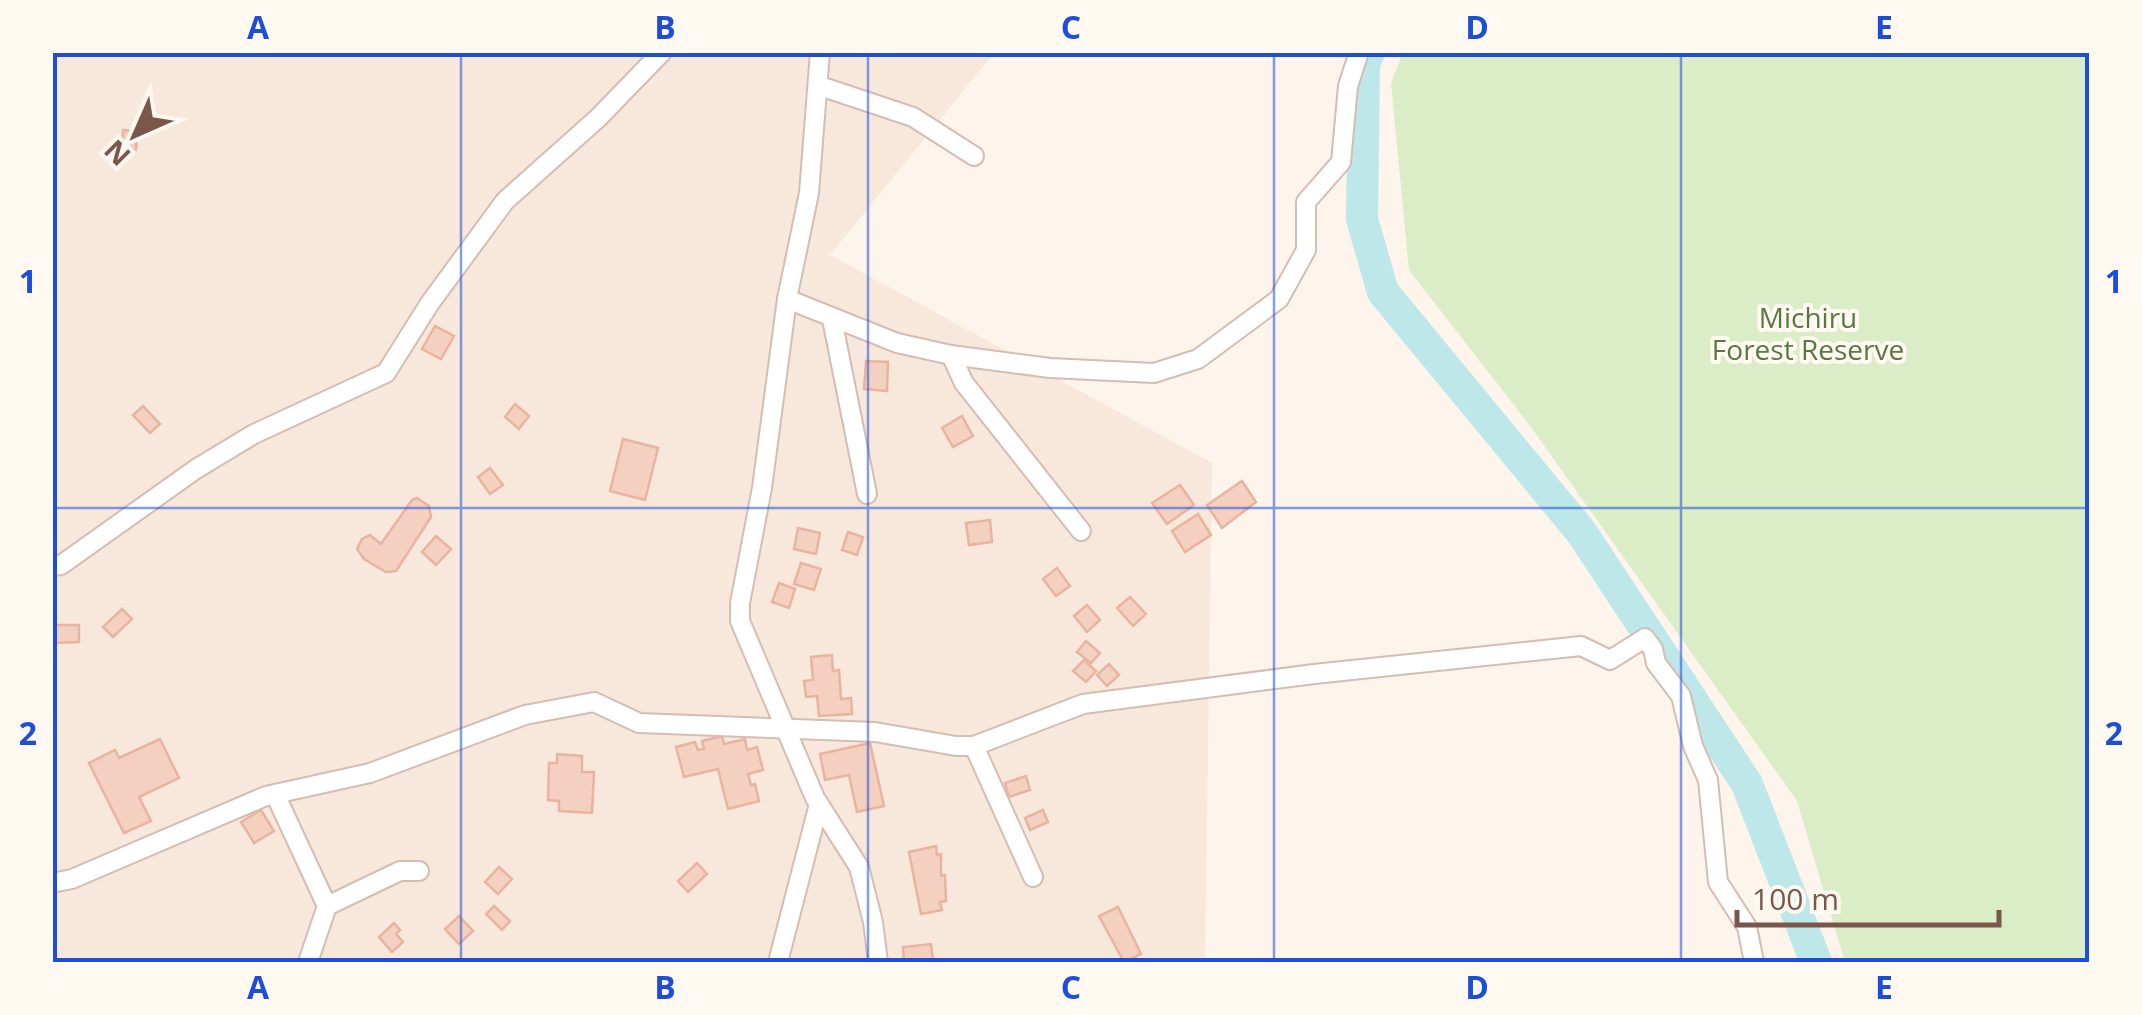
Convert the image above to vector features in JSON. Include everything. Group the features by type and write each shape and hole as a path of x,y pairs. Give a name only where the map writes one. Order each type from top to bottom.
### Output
{"street":[{"path":"52,566 61,564 196,469 254,434 386,373 430,303 505,201 598,118 662,52"},
{"path":"820,52 809,193 786,298 762,488 740,621 819,804 858,867 873,922 878,962"},
{"path":"786,298 897,343 951,355 1050,368 1154,373 1198,359 1279,298 1306,250 1306,202 1340,162 1348,86 1360,52"},
{"path":"820,86 913,116 974,156"},
{"path":"832,319 867,494"},
{"path":"951,355 964,383 1081,531"},
{"path":"52,883 72,880 275,794 370,774 525,716 594,702 639,723 875,732 974,746 1083,704 1314,674 1581,646 1610,660 1644,638 1653,649 1656,663 1681,696 1693,746 1708,780 1718,882 1747,928 1754,962"},
{"path":"974,746 1033,878"},
{"path":"275,794 327,906 308,962"},
{"path":"778,962 819,804"},
{"path":"327,906 400,870 419,871"}],"shaded area":[{"path":"52,53 994,53 830,255 1212,463 1205,962 53,962"}],"green space":[{"name":"Michiru Forest Reserve","path":"1403,52 2089,53 2089,962 1845,962 1797,801 1528,423 1409,270 1391,83"}],"building":[{"path":"123,130 137,131 136,150 122,149"},
{"path":"435,326 454,336 441,359 422,349"},
{"path":"866,361 888,362 887,391 864,389"},
{"path":"515,404 529,416 519,429 505,417"},
{"path":"143,406 160,424 150,433 133,415"},
{"path":"962,416 973,436 953,447 942,428"},
{"path":"623,439 658,448 645,500 610,491"},
{"path":"490,468 503,485 490,494 478,477"},
{"path":"1242,481 1256,502 1222,528 1207,505"},
{"path":"1180,485 1194,505 1167,524 1152,503"},
{"path":"417,498 429,506 431,517 396,571 386,572 364,559 357,549 362,539 370,535 381,544"},
{"path":"1198,514 1211,535 1185,552 1172,531"},
{"path":"990,520 992,542 969,545 966,523"},
{"path":"798,528 820,533 816,554 794,549"},
{"path":"848,532 863,537 857,555 842,550"},
{"path":"436,536 451,549 436,565 422,552"},
{"path":"801,563 821,569 814,590 794,584"},
{"path":"1057,568 1070,586 1056,596 1043,579"},
{"path":"779,583 795,589 789,608 772,602"},
{"path":"1130,597 1146,614 1133,626 1117,608"},
{"path":"1087,605 1100,620 1087,632 1074,616"},
{"path":"122,609 132,619 113,637 103,627"},
{"path":"52,625 79,625 79,642 52,643"},
{"path":"1086,641 1100,653 1091,663 1077,652"},
{"path":"832,655 833,671 839,670 841,699 851,698 852,714 819,716 817,696 806,697 804,681 813,680 811,657"},
{"path":"1084,660 1096,671 1086,682 1073,671"},
{"path":"1109,664 1119,675 1107,686 1097,675"},
{"path":"722,736 724,744 745,739 747,750 757,747 763,770 748,774 759,801 728,809 718,769 684,777 676,747 695,742 698,750 704,749 702,741"},
{"path":"160,739 179,778 139,797 151,821 124,833 89,763 115,750 119,758"},
{"path":"870,743 884,806 857,812 849,775 825,780 820,754"},
{"path":"557,754 582,756 582,772 594,772 592,813 559,811 559,801 548,800 549,763 557,763"},
{"path":"1026,776 1030,790 1009,797 1005,783"},
{"path":"261,810 274,831 254,843 241,822"},
{"path":"1043,810 1048,822 1030,830 1025,818"},
{"path":"936,846 937,855 941,854 941,876 945,875 946,901 940,902 942,910 921,914 909,852"},
{"path":"697,863 707,874 688,892 678,881"},
{"path":"499,867 512,879 498,894 485,882"},
{"path":"494,906 510,921 502,930 486,914"},
{"path":"1118,907 1141,954 1124,962 1099,916"},
{"path":"459,916 473,931 459,944 445,929"},
{"path":"394,923 403,942 392,952 379,937"},
{"path":"931,944 933,961 952,962 904,962 903,947"}],"waterway":[{"path":"1369,52 1364,65 1362,219 1383,292 1582,533 1747,784 1816,962"}]}
